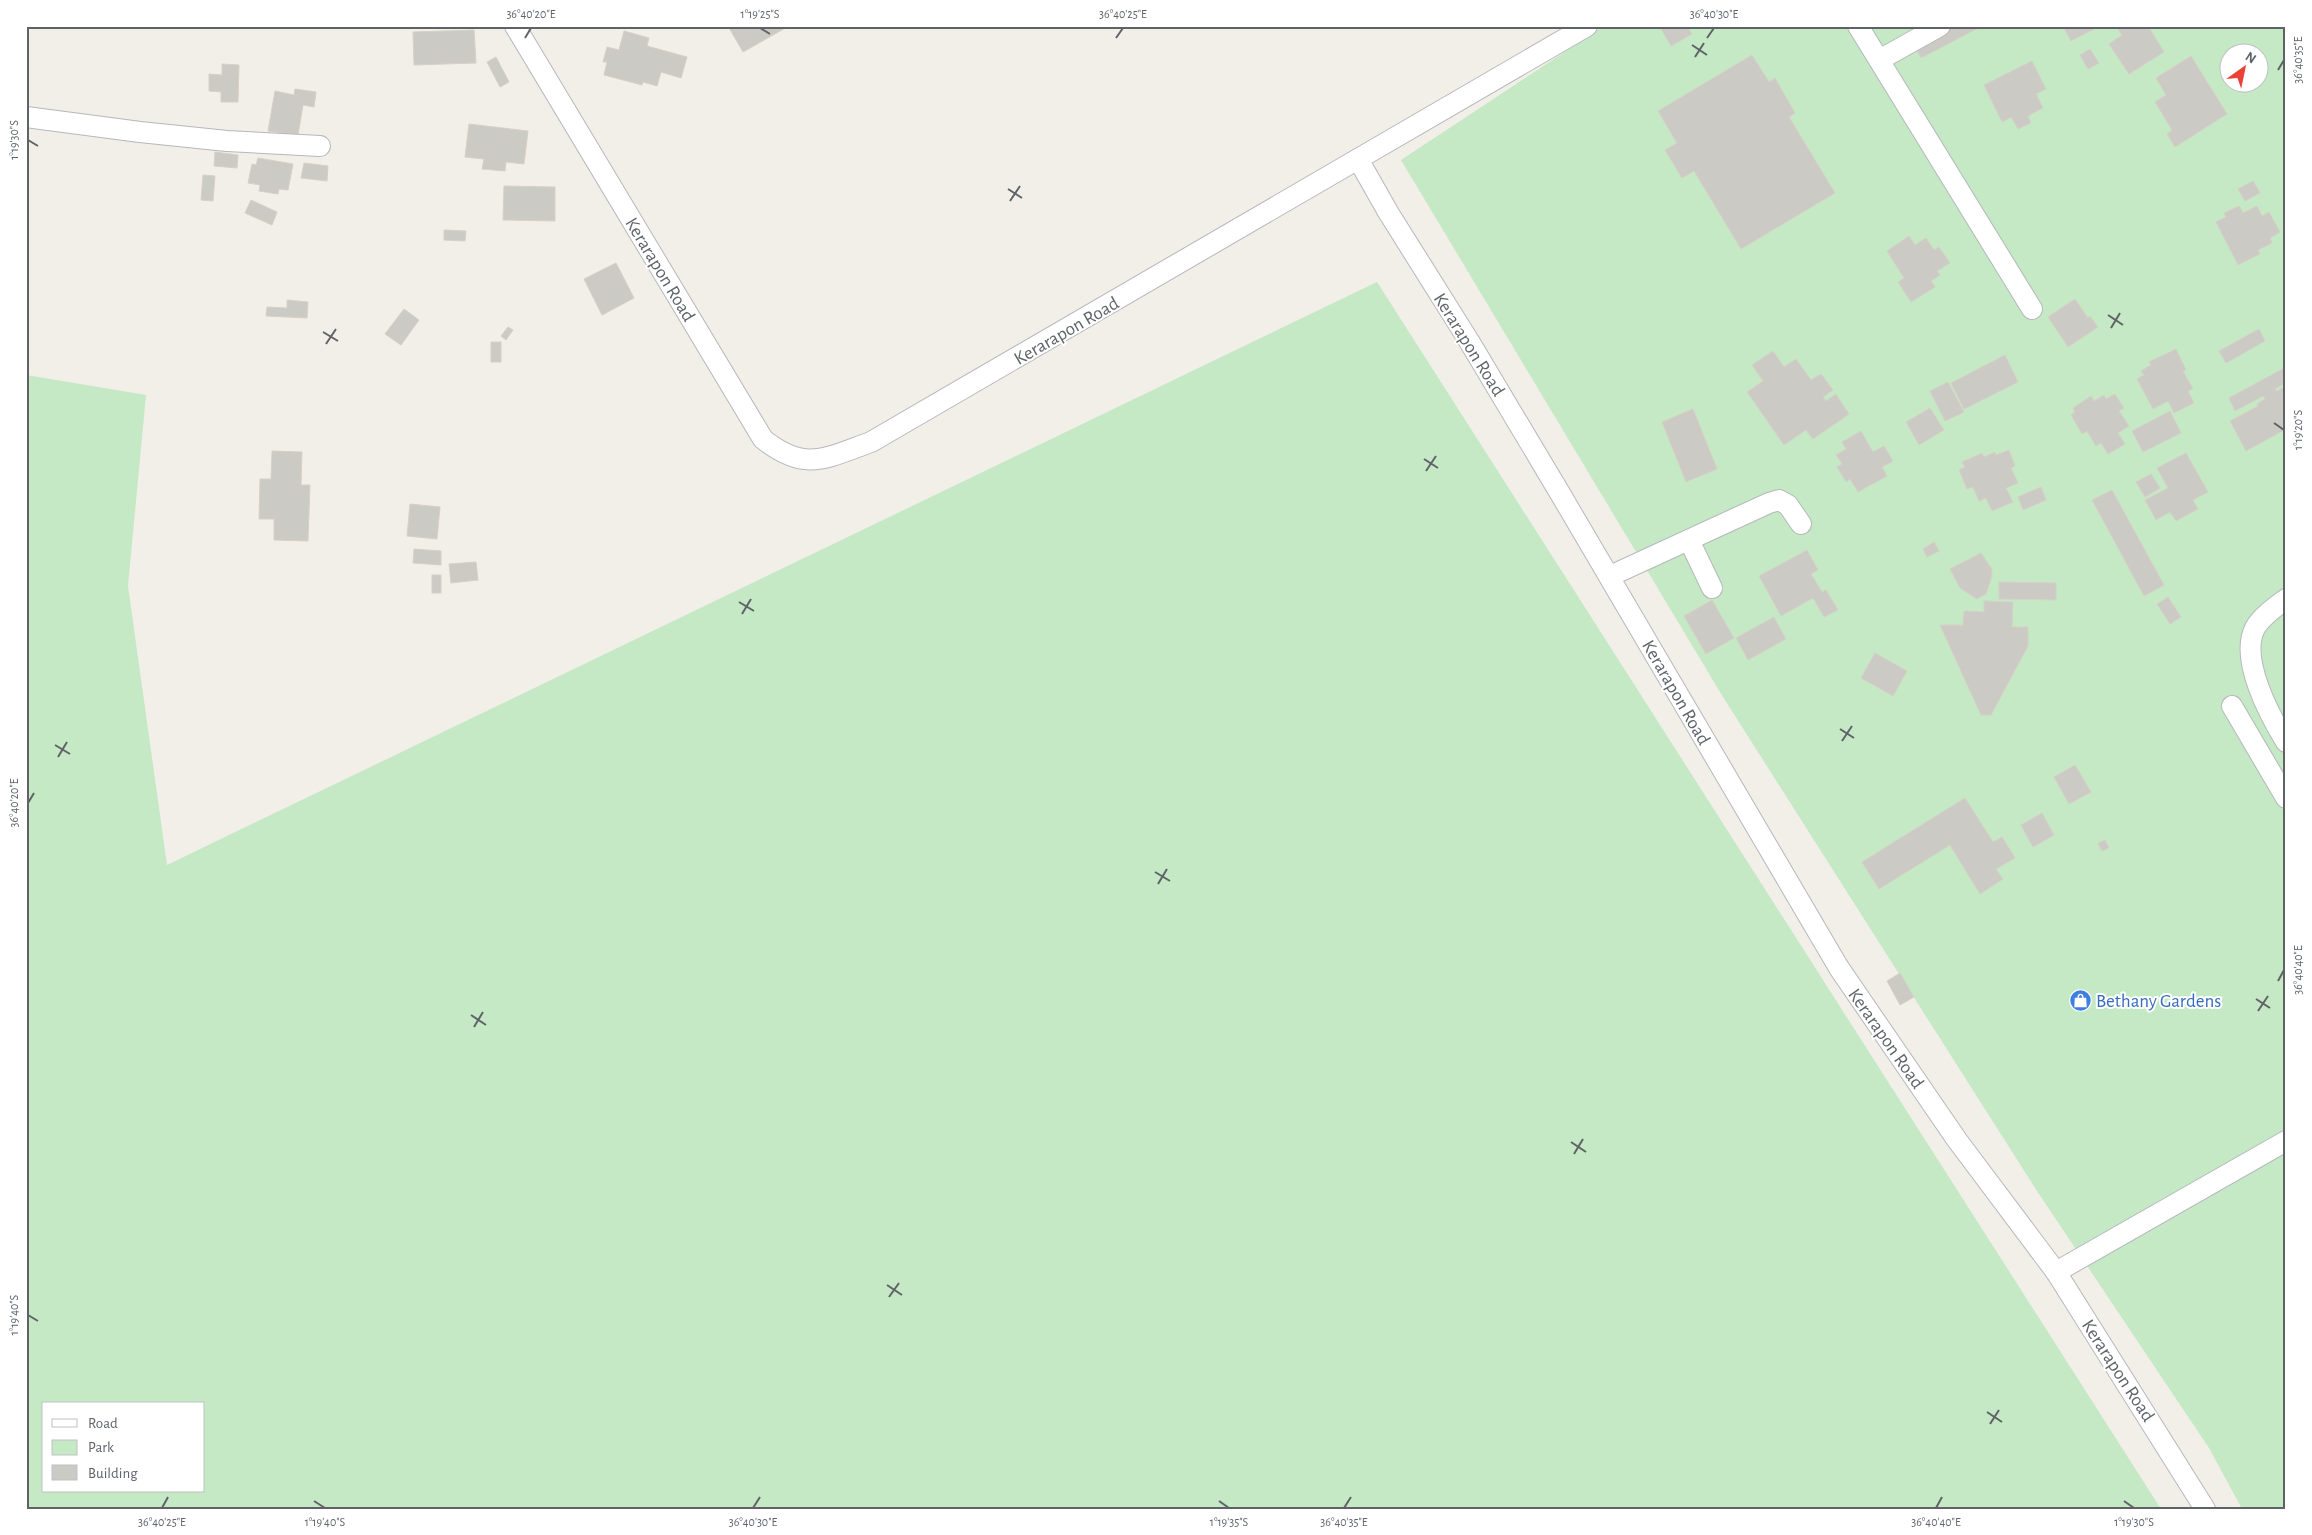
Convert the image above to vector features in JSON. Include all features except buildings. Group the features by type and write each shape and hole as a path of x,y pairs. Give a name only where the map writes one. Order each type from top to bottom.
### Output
{"street":[{"name":"Kerarapon Road","path":"515,26 763,439 779,451 804,460 821,460 871,442 1358,159 1388,212 1469,341 1610,576 1839,968 1957,1140 2056,1272 2205,1509"},
{"path":"1358,159 1587,26"},
{"path":"1858,26 2032,309"},
{"path":"1879,60 1940,26"},
{"path":"26,117 227,141 320,146"},
{"path":"1610,576 1779,500 1788,505 1800,524"},
{"path":"1689,540 1712,588"},
{"path":"2286,599 2256,626 2251,638 2256,681 2273,721 2286,742"},
{"path":"2232,706 2286,798"},
{"path":"2056,1272 2286,1141"}],"green space":[{"path":"1604,26 2286,26 2286,1509 2242,1509 2209,1448 2037,1191 1723,697 1401,160"},
{"path":"1377,282 2161,1509 26,1509 26,375 146,395 128,586 167,865"}],"place":[{"name":"Bethany Gardens","path":"2080,1000"}]}
